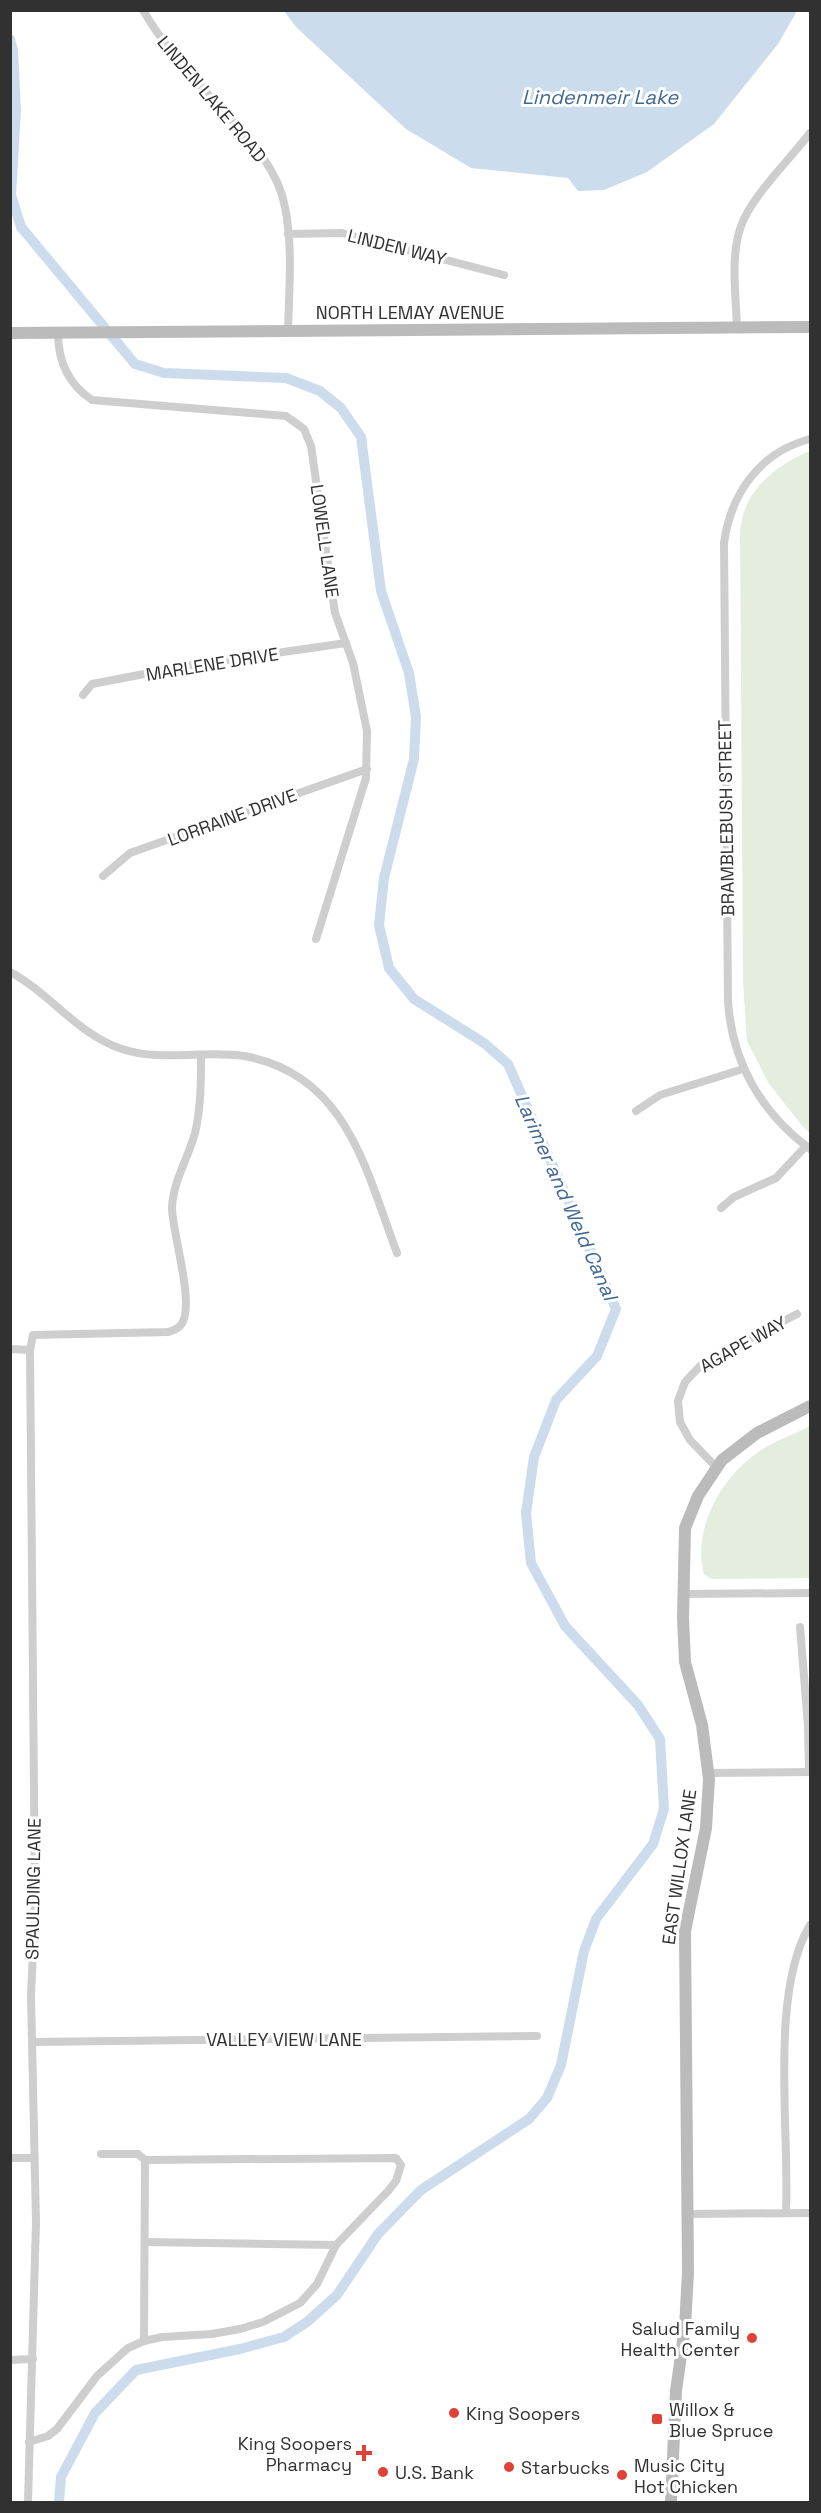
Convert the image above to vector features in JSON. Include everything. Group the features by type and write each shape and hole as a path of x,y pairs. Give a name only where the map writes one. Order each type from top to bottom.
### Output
{"main road":[{"name":"NORTH LEMAY AVENUE","path":"10,333 810,327"},
{"name":"EAST WILLOX LANE","path":"671,2502 676,2391 685,2327 687,2214 685,1930 706,1828 709,1773 702,1725 685,1662 683,1594 685,1528 698,1496 716,1467 731,1452 757,1433 810,1406"}],"street":[{"name":"LINDEN LAKE ROAD","path":"143,10 154,29 190,74 264,158 279,188 285,207 288,234 288,331"},
{"path":"737,328 735,251 741,225 755,202 810,133"},
{"name":"LINDEN WAY","path":"288,234 342,233 504,275"},
{"name":"LOWELL LANE","path":"58,333 58,344 65,372 78,390 92,400 286,416 304,429 311,446 335,614 353,663 367,731 366,778 316,939"},
{"name":"BRAMBLEBUSH STREET","path":"808,1147 786,1130 768,1111 743,1069 730,1027 724,543 728,518 736,498 758,469 778,452 810,439"},
{"name":"MARLENE DRIVE","path":"82,695 92,684 186,666 346,643"},
{"name":"LORRAINE DRIVE","path":"103,876 130,853 367,769"},
{"path":"10,972 28,981 94,1037 120,1049 139,1054 244,1056 268,1063 307,1084 334,1108 348,1128 397,1253"},
{"name":"SPAULDING LANE","path":"28,2502 36,2222 32,2042 35,1904 30,1350 33,1335 168,1332 182,1324 186,1317 184,1274 175,1239 172,1208 175,1188 195,1134 200,1106 201,1055"},
{"path":"636,1111 660,1095 743,1069"},
{"path":"720,1208 734,1197 776,1178 808,1147"},
{"name":"AGAPE WAY","path":"716,1467 690,1440 680,1422 678,1401 685,1382 702,1364 797,1314"},
{"path":"10,1349 30,1350"},
{"path":"683,1594 810,1593"},
{"path":"709,1773 810,1772 800,1627"},
{"path":"786,2213 786,2021 795,1959 810,1925"},
{"name":"VALLEY VIEW LANE","path":"32,2042 537,2036"},
{"path":"29,2442 48,2436 57,2429 104,2370 128,2348 144,2341 240,2329 282,2314 310,2294 336,2245 388,2191 399,2173 399,2160 396,2158 145,2160 138,2154 101,2154"},
{"path":"10,2158 34,2158"},
{"path":"144,2341 145,2160"},
{"path":"687,2214 810,2213"},
{"path":"145,2242 336,2245"},
{"path":"10,2360 33,2359"}],"shaded area":[{"path":"810,451 810,1133 769,1084 747,1041 743,981 740,532 744,512 763,481 790,460"},
{"path":"810,1426 810,1578 712,1579 704,1575 701,1556 702,1538 707,1519 725,1484 752,1456 773,1443"}],"water":[{"name":"Lindenmeir Lake","path":"284,11 797,11 778,44 714,124 647,172 604,190 578,191 568,178 471,168 406,129 296,27"}],"waterway":[{"name":"Larimer and Weld Canal","path":"10,39 13,50 16,110 11,195 21,227 135,364 164,373 286,378 320,391 341,408 361,437 381,591 409,673 416,717 414,759 384,878 379,925 389,968 414,999 484,1043 508,1064 616,1309 597,1356 556,1400 534,1457 526,1513 531,1563 565,1626 638,1705 660,1739 664,1809 653,1844 596,1919 584,1951 561,2065 547,2098 529,2119 421,2190 378,2234 337,2295 307,2322 284,2337 240,2349 136,2370 95,2413 61,2477 59,2502"}],"place":[{"name":"Salud Family Health Center","path":"752,2338"},
{"name":"King Soopers","path":"454,2413"},
{"name":"Willox & Blue Spruce","path":"657,2419"},
{"name":"King Soopers Pharmacy","path":"364,2453"},
{"name":"Starbucks","path":"509,2467"},
{"name":"U.S. Bank","path":"383,2472"},
{"name":"Music City Hot Chicken","path":"622,2475"}]}
